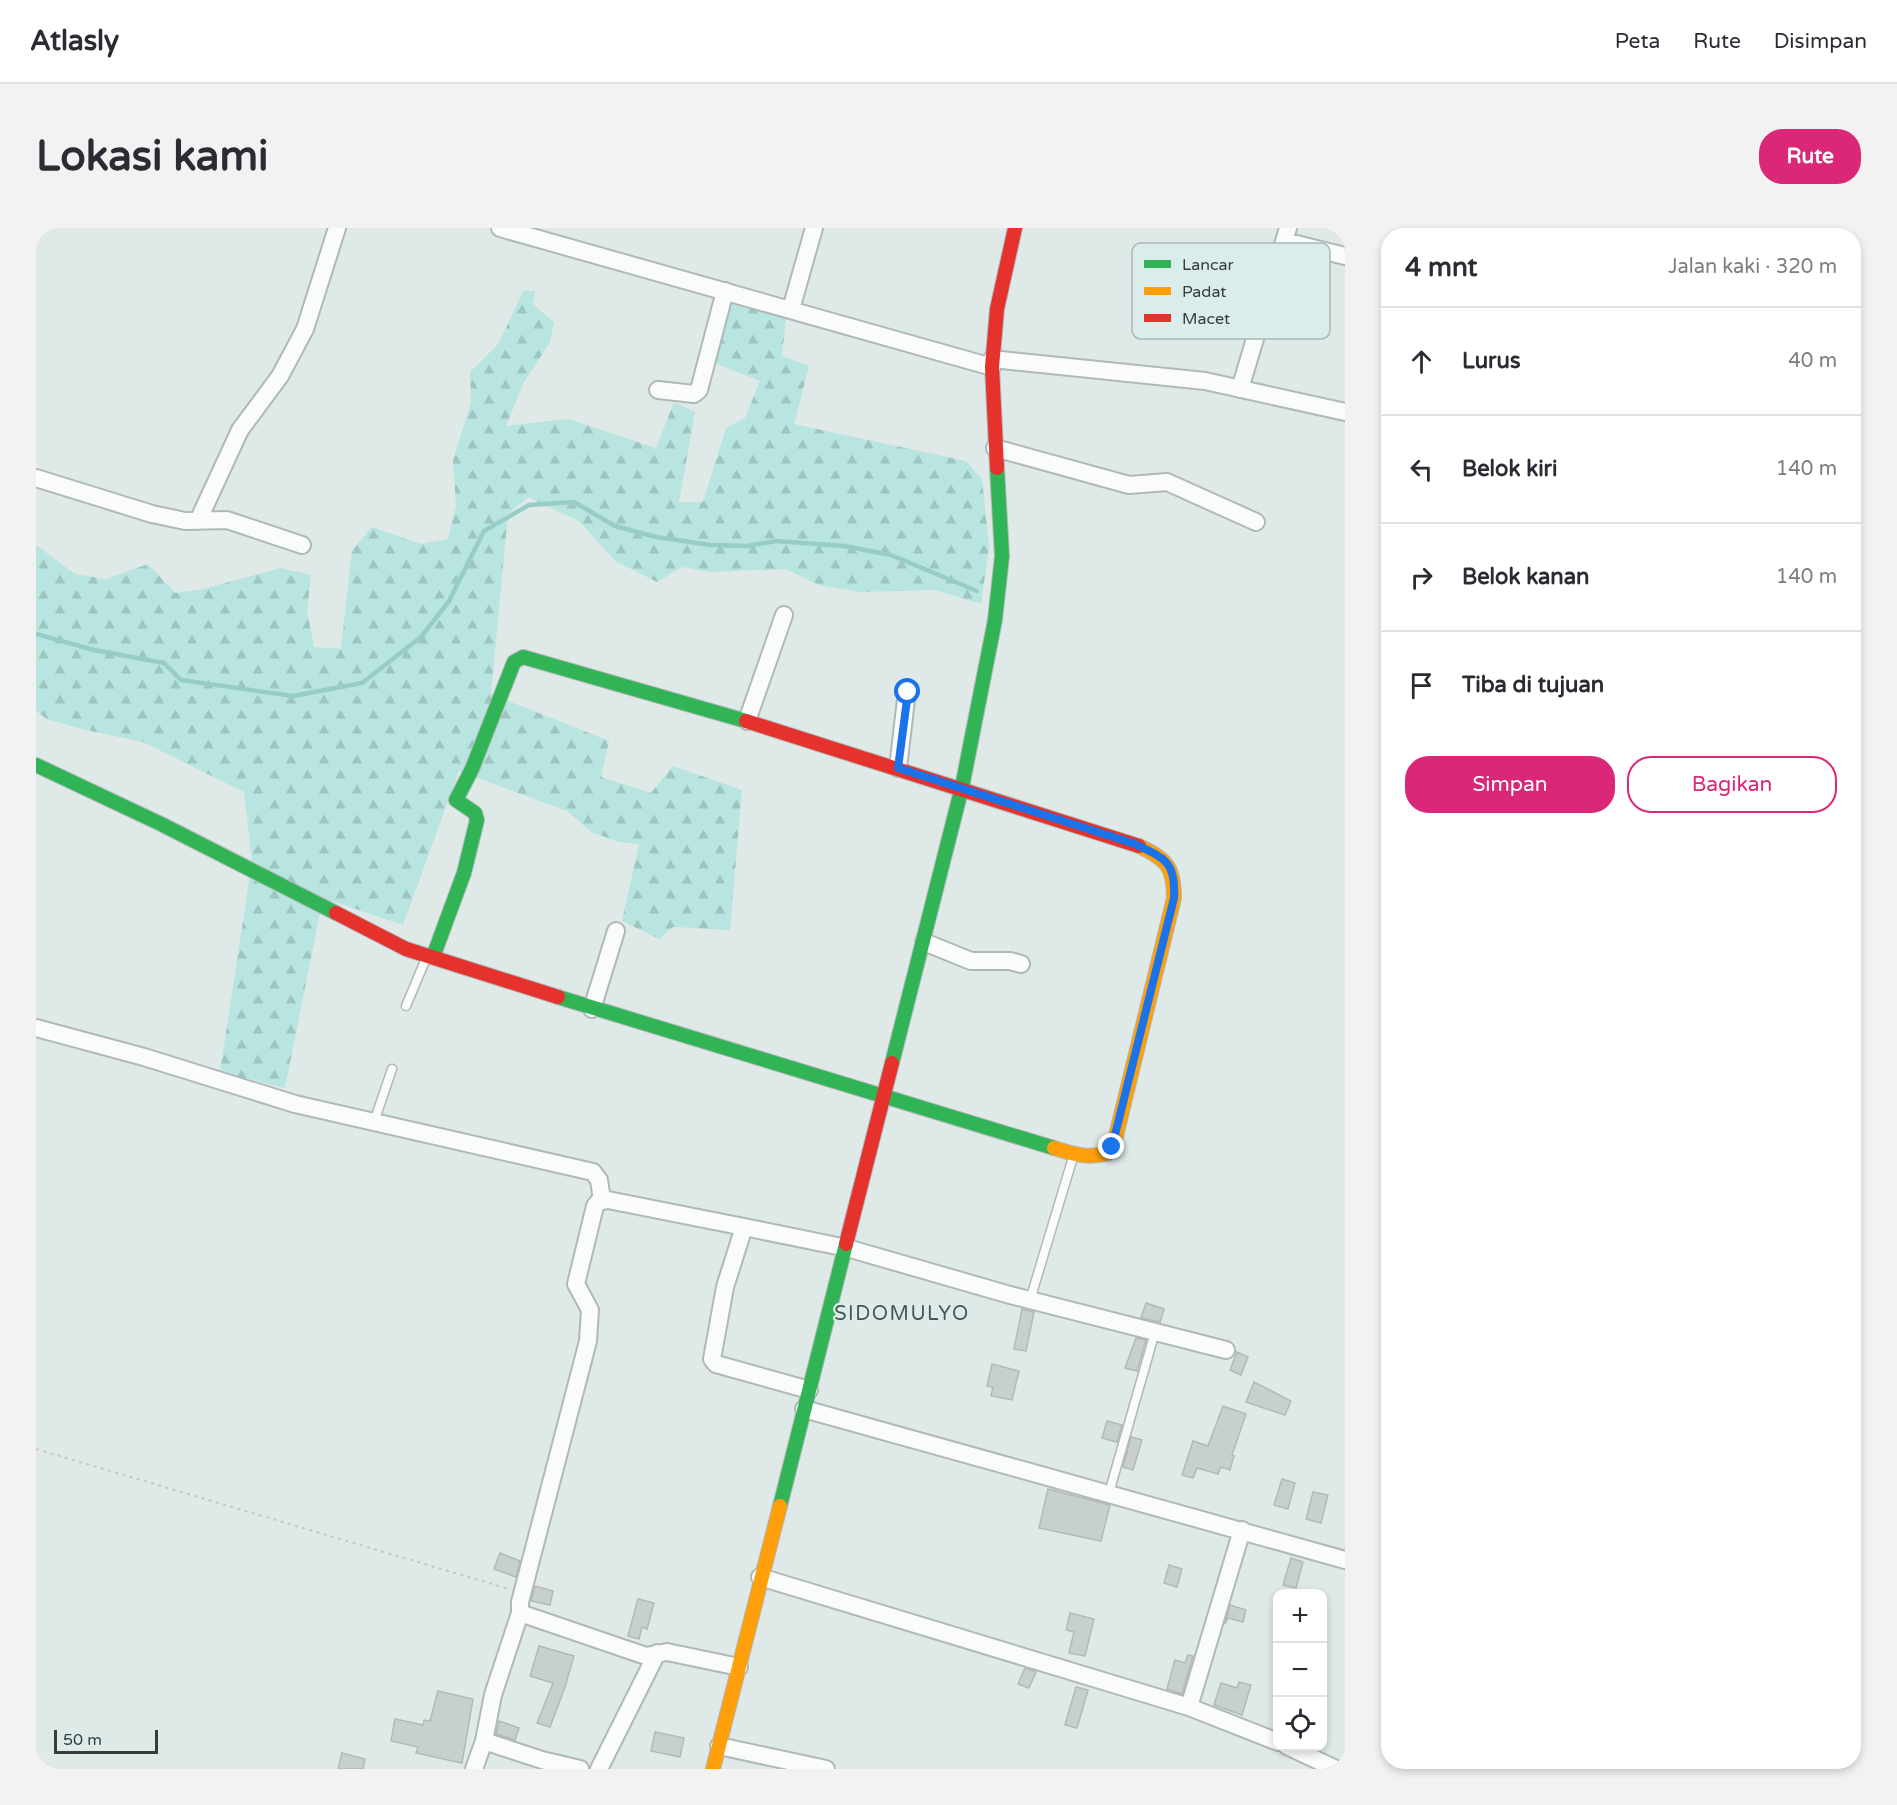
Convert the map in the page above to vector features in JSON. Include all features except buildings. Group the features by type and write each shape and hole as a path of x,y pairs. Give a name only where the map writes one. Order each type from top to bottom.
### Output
{"street":[{"path":"198,521 240,430 280,376 305,329 337,228"},
{"path":"500,228 992,363 1205,381 1345,412"},
{"path":"791,309 814,228"},
{"path":"713,1769 760,1577 847,1248 883,1092 924,942 962,787 995,620 1002,556 992,363 997,309 1015,228"},
{"path":"1286,235 1308,243"},
{"path":"1330,251 1345,256"},
{"path":"658,390 691,394 699,390 725,291"},
{"path":"1240,388 1255,339"},
{"path":"995,448 1129,485 1167,482 1256,522"},
{"path":"36,478 152,514 198,521 227,520 302,545"},
{"path":"747,721 784,615"},
{"path":"36,765 161,824 377,935 430,956 592,1009 883,1092 1074,1154 1102,1156 1108,1153 1115,1140 1139,1033 1174,898 1172,868 1164,858 1135,844 962,787 533,657 518,657 472,769 457,794 456,800 475,813 477,820 464,873 430,956"},
{"path":"898,768 908,692"},
{"path":"592,1009 616,931"},
{"path":"924,942 971,961 1010,961 1021,964"},
{"path":"36,1028 144,1057 295,1104 594,1172 599,1180 602,1200"},
{"path":"602,1200 847,1248 1030,1300 1226,1350"},
{"path":"474,1769 484,1741 493,1695 520,1613 588,1341 590,1310 577,1287 576,1279 593,1210 602,1200"},
{"path":"744,1227 725,1287 712,1359 716,1364 809,1390"},
{"path":"804,1409 1345,1560"},
{"path":"1189,1707 1242,1530"},
{"path":"760,1577 1189,1707 1273,1741"},
{"path":"520,1613 641,1654 667,1652 739,1667"},
{"path":"599,1769 657,1653"},
{"path":"484,1741 542,1760 580,1769"},
{"path":"719,1746 826,1769"},
{"path":"1298,1751 1336,1769"}],"lane":[{"path":"406,1006 430,956"},
{"path":"374,1122 392,1069"},
{"path":"1030,1300 1074,1154"},
{"path":"1109,1493 1155,1332"}],"path":[{"path":"36,1449 523,1594"}],"green space":[{"path":"523,291 535,291 533,304 554,322 550,342 524,382 506,426 568,419 656,448 674,402 695,412 679,502 703,502 726,428 745,418 760,381 712,362 732,300 787,310 782,356 809,366 794,424 966,461 982,479 989,547 981,604 935,590 859,592 819,585 786,569 710,572 682,567 657,582 615,561 579,521 528,497 508,514 491,694 609,741 601,777 651,793 673,766 742,790 730,930 673,927 659,939 622,921 639,844 619,842 591,832 567,811 459,771 403,925 323,898 285,1088 220,1072 252,862 244,792 143,742 47,719 36,711 36,545 75,574 106,579 148,564 175,593 203,589 281,568 311,575 307,611 314,647 341,649 352,550 372,527 421,544 448,539 456,506 453,460 471,403 470,372 499,343"}],"waterway":[{"path":"36,634 94,650 164,663 181,680 293,696 362,683 421,637 449,601 484,531 529,505 574,502 615,526 656,537 711,545 747,546 776,541 844,546 891,555 977,591"}],"traffic: fast":[{"path":"892,1063 962,787 995,620 1002,556 997,468"},
{"path":"433,957 464,873 477,820 475,813 456,800 472,769 514,662 523,657 746,721"},
{"path":"36,765 161,824 336,913"},
{"path":"558,997 1054,1148"},
{"path":"780,1506 846,1244"}],"traffic: slow":[{"path":"1054,1148 1094,1156 1108,1153 1115,1140 1174,898 1174,887 1167,865 1156,855 1139,846"},
{"path":"713,1769 780,1506"}],"traffic: jam":[{"path":"997,468 992,367 997,309 1015,228"},
{"path":"746,721 1139,846"},
{"path":"336,913 406,949 558,997"},
{"path":"846,1244 892,1063"}],"district":[{"name":"SIDOMULYO","path":"902,1313"}],"route":[{"path":"908,692 898,768 1135,844 1164,858 1172,868 1175,882 1174,898 1112,1147"}]}
